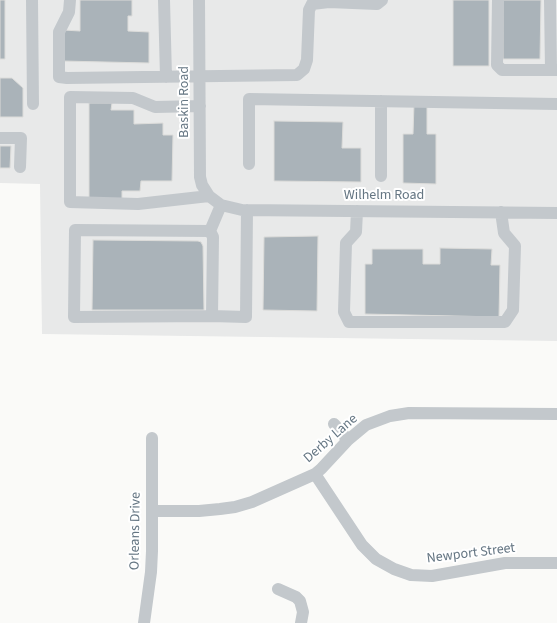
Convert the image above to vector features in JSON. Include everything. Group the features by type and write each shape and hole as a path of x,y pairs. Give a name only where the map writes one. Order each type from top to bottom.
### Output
{"street":[{"path":"32,0 34,104"},
{"path":"70,0 69,12 59,32 59,77 68,78 297,75 304,69 307,60 309,10 312,4 329,2 377,4 382,0"},
{"path":"164,0 166,77"},
{"name":"Baskin Road","path":"199,0 200,177 202,185 215,200"},
{"path":"498,0 498,65 502,70 554,70 550,0"},
{"path":"68,78 70,97 133,98 155,107 200,106"},
{"name":"Wilhelm Road","path":"70,97 70,202 138,204 215,200 247,210 557,212"},
{"path":"249,164 249,99 557,104"},
{"path":"380,101 381,176"},
{"path":"0,138 20,138 20,166"},
{"path":"212,316 213,237 210,230 215,200"},
{"path":"210,230 75,230 74,317 246,317 247,210"},
{"path":"357,211 356,232 346,243 344,312 349,322 504,322 513,310 515,246 504,233 501,212"},
{"name":"Derby Lane","path":"153,511 199,511 235,507 252,502 315,474 348,440 366,425 390,416 409,413 557,414"},
{"path":"334,424 348,440"},
{"name":"Orleans Drive","path":"144,623 151,572 153,511 152,438"},
{"name":"Newport Street","path":"315,474 362,545 376,559 394,570 411,575 432,576 505,563 557,563"},
{"path":"278,589 296,597 300,601 303,612 301,623"}],"shaded area":[{"path":"0,0 557,0 557,341 42,334 40,184 0,183"}],"building":[{"path":"0,0 5,0 5,59 0,59"},
{"path":"80,0 132,0 132,16 128,16 128,31 149,32 149,63 62,61 63,30 80,31"},
{"path":"453,0 489,0 489,66 453,66"},
{"path":"503,0 541,0 540,59 503,59"},
{"path":"0,78 12,78 23,88 23,117 0,117"},
{"path":"89,103 112,103 111,110 134,110 134,124 163,123 163,135 173,135 172,181 141,181 140,191 122,191 122,199 89,199"},
{"path":"414,104 427,104 427,134 436,134 436,184 403,183 403,134 413,134"},
{"path":"274,121 343,122 342,148 361,148 361,182 274,181"},
{"path":"0,146 11,146 10,168 0,168"},
{"path":"318,236 317,311 263,310 264,237"},
{"path":"93,240 201,242 203,246 204,310 92,310"},
{"path":"440,248 492,249 491,265 500,265 499,317 365,314 365,264 372,264 372,249 423,249 423,264 440,264"}]}
